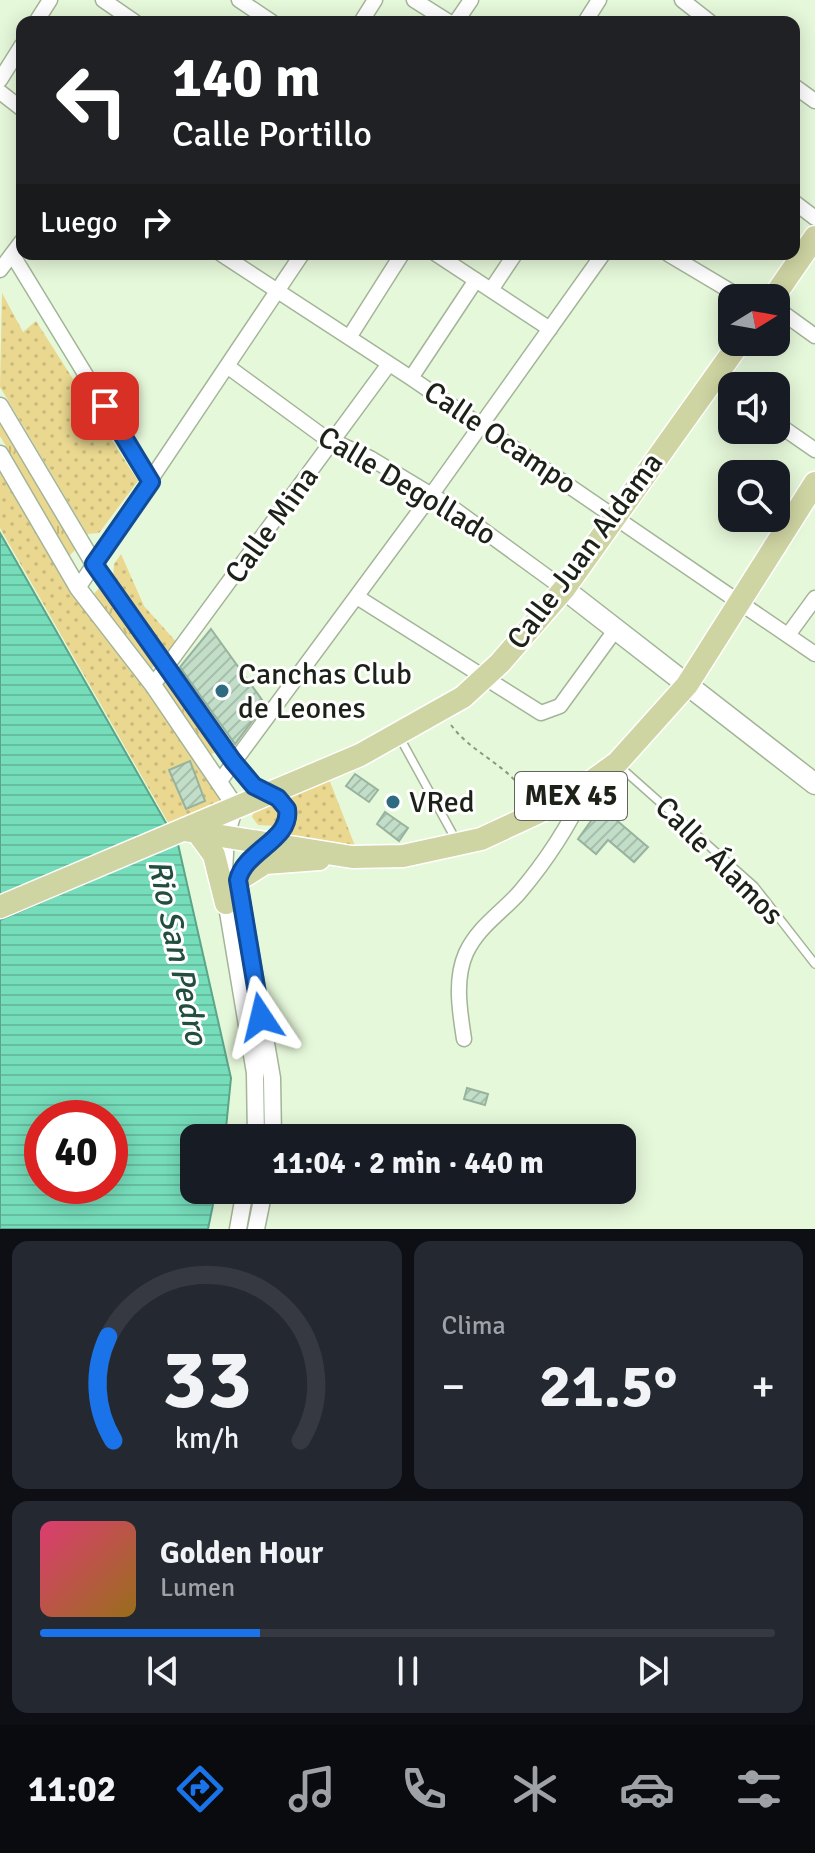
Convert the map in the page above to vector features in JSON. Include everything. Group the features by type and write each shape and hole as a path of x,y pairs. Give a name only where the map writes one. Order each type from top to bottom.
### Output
{"main road":[{"path":"800,259 815,237"},
{"path":"783,284 799,260"},
{"name":"Calle Juan Aldama","path":"187,832 235,806 399,736 441,711 484,678 564,589 730,356"},
{"name":"MEX 45","path":"0,907 187,832 352,857 403,856 459,845 535,816 588,785 617,763 687,685 815,483"},
{"name":"Calle Degollado","path":"564,589 815,784"},
{"path":"235,806 268,842"},
{"path":"187,832 214,855 226,903"},
{"path":"238,880 265,863 352,857"}],"street":[{"path":"103,0 122,5"},
{"path":"239,0 263,16"},
{"path":"414,0 439,16"},
{"path":"682,0 702,16"},
{"path":"0,80 16,55"},
{"path":"0,92 16,104"},
{"path":"0,270 16,249"},
{"path":"12,254 151,482"},
{"name":"Calle Ocampo","path":"230,260 350,336 815,654"},
{"path":"78,588 298,260"},
{"path":"350,336 398,260"},
{"path":"445,260 550,329"},
{"path":"491,290 511,260"},
{"path":"220,781 432,494 599,260"},
{"path":"678,260 718,284"},
{"path":"411,378 476,280"},
{"path":"790,318 815,336"},
{"name":"Calle Mina","path":"153,685 389,364"},
{"name":"Calle Degollado","path":"227,366 333,442 356,450 432,494 564,589"},
{"path":"713,378 718,382"},
{"path":"0,406 94,564 233,761 254,786 284,803 288,815 283,830 244,863 238,880 272,1078 273,1124"},
{"path":"790,433 815,450"},
{"path":"0,454 78,588 153,685 235,806 226,836 226,903 255,1073 256,1124"},
{"path":"357,597 541,713 560,706 616,629"},
{"path":"788,635 815,598"},
{"path":"464,1039 460,974 465,955 476,935 515,897 556,847 588,785"},
{"path":"238,1229 242,1204"},
{"path":"256,1229 261,1204"}],"lane":[{"path":"399,736 459,845"},
{"name":"Calle Álamos","path":"617,763 754,886 815,964"}],"path":[{"path":"441,711 475,750 519,783 535,816"}],"green space":[{"path":"2,293 23,332 36,321 138,481 99,533 87,534 0,387"},
{"path":"0,417 78,547 69,556 0,436"},
{"path":"0,459 220,789 222,805 173,831 0,528"},
{"path":"121,554 144,606 179,645 170,659 113,579 114,564"},
{"path":"101,586 156,663 151,670 93,595"},
{"path":"166,680 218,751 210,755 160,684"},
{"path":"327,774 357,851 288,836 297,817 287,797"},
{"path":"271,803 282,813 276,826 258,825 252,817 254,811"}],"water":[{"name":"Rio San Pedro","path":"0,533 178,844 231,1078 226,1124 180,1124 180,1204 213,1204 208,1229 0,1229 0,920 134,862 0,915"}],"building":[{"name":"Canchas Club de Leones","path":"211,629 265,704 235,744 180,667"},
{"path":"190,761 205,801 186,809 169,770"},
{"path":"355,774 378,790 369,802 346,786"},
{"path":"601,807 648,847 634,862 608,840 596,854 578,839"},
{"path":"385,812 408,828 399,841 377,824"},
{"path":"467,1088 488,1094 485,1105 464,1099"}],"place":[{"name":"Canchas Club de Leones","path":"222,691"},
{"name":"VRed","path":"393,802"}],"route":[{"path":"105,406 151,482 94,564 247,779 278,798 287,809 288,820 283,830 244,863 238,880 261,1017"}]}
